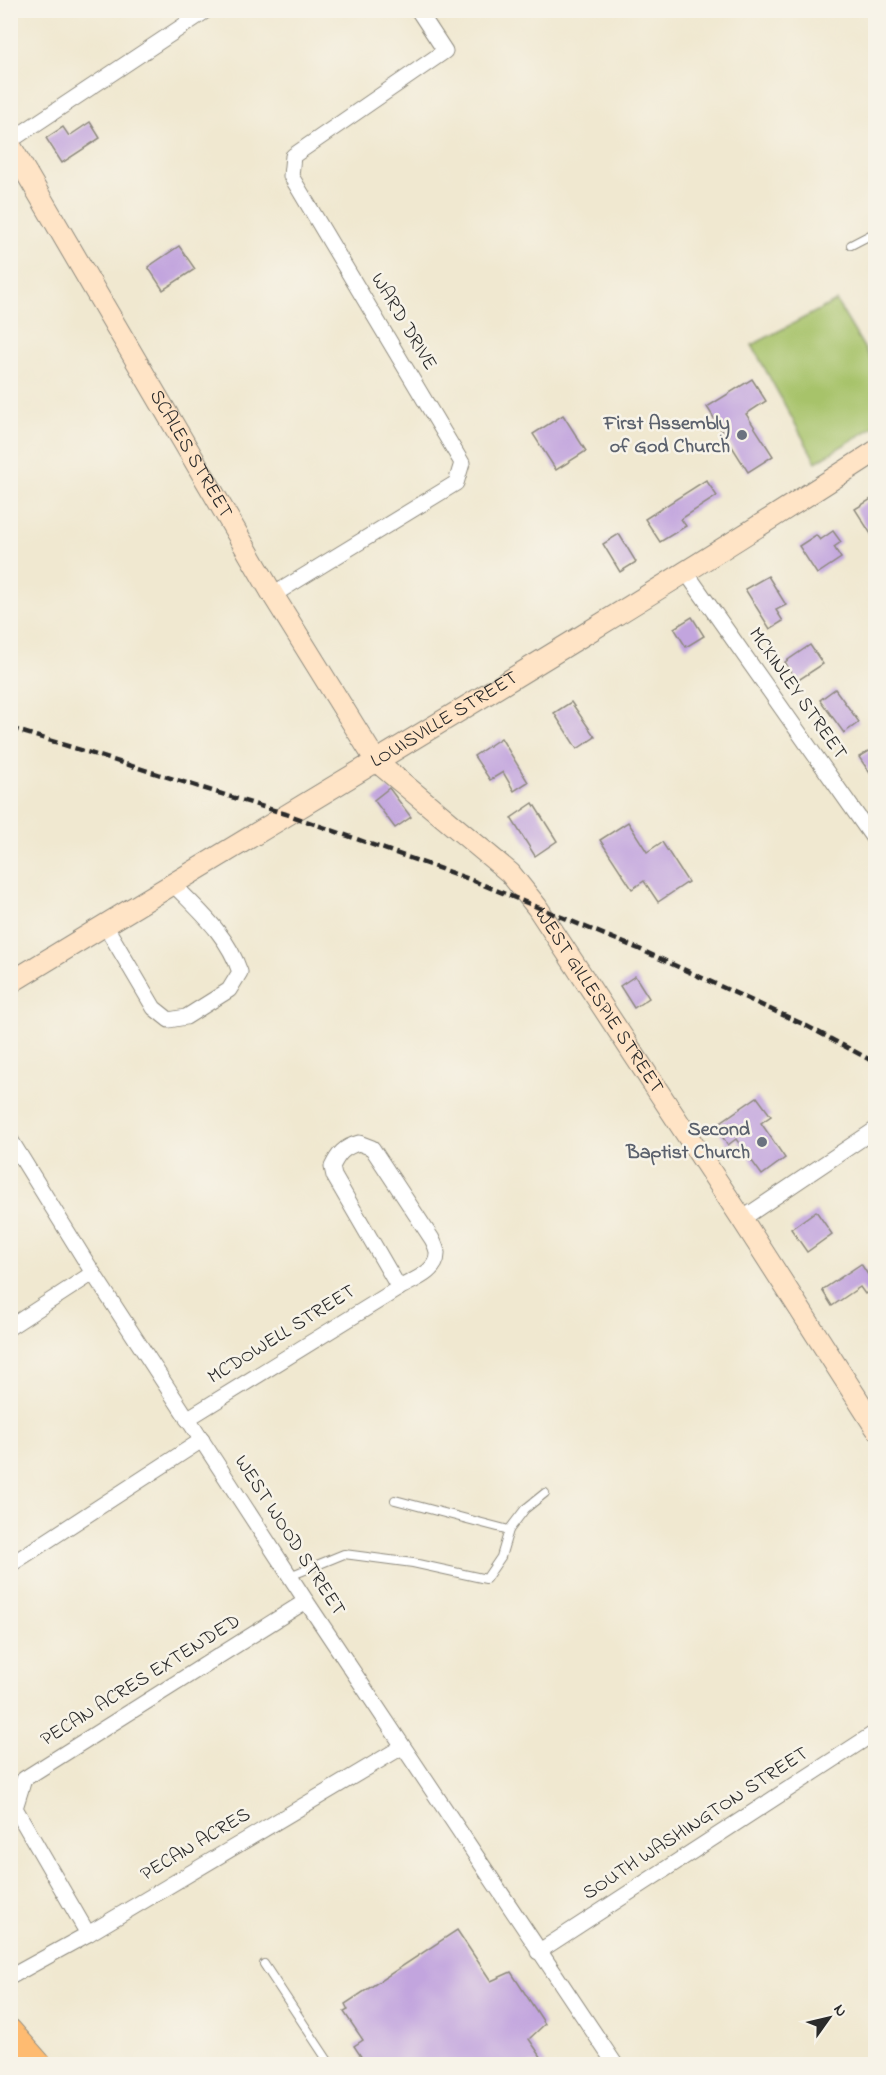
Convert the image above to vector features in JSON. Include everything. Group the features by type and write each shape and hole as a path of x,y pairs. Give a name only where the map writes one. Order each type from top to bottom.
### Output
{"main road":[{"path":"10,2031 39,2064"}],"street":[{"path":"10,143 207,10"},
{"name":"WARD DRIVE","path":"273,595 456,483 462,463 291,176 293,156 445,51 418,10"},
{"name":"SCALES STREET","path":"10,143 273,595 376,761"},
{"name":"LOUISVILLE STREET","path":"10,983 376,761 876,451"},
{"name":"MCKINLEY STREET","path":"685,571 876,842"},
{"name":"WEST GILLESPIE STREET","path":"376,761 510,873 543,917 874,1423"},
{"path":"105,925 154,1008 169,1020 186,1017 229,990 240,972 234,952 216,928 173,884"},
{"path":"742,1219 876,1129"},
{"name":"WEST WOOD STREET","path":"10,1139 93,1273 306,1601 538,1952 615,2064"},
{"name":"MCDOWELL STREET","path":"187,1419 399,1288 424,1275 435,1265 437,1253 432,1239 372,1148 359,1143 348,1146 338,1156 332,1167 334,1176 399,1288"},
{"path":"10,1327 93,1273"},
{"path":"10,1565 202,1440"},
{"name":"PECAN ACRES EXTENDED","path":"88,1934 15,1808 24,1779 306,1601"},
{"name":"SOUTH WASHINGTON STREET","path":"538,1952 876,1732"},
{"name":"PECAN ACRES","path":"10,1977 88,1934 402,1747"}],"lane":[{"path":"870,10 876,18"},
{"path":"851,245 876,232"},
{"path":"290,1576 344,1554 413,1563 486,1579 501,1557 509,1530 525,1509 544,1493"},
{"path":"395,1500 509,1530"},
{"path":"264,1964 330,2064"}],"green space":[{"path":"836,301 875,366 875,426 816,462 752,345"}],"building":[{"path":"90,122 100,138 62,163 46,138 63,127 69,136"},
{"path":"179,246 195,269 163,290 148,267"},
{"name":"First Assembly of God Church","path":"752,379 766,401 746,414 773,456 748,472 707,407"},
{"path":"563,415 586,451 556,470 533,434"},
{"path":"706,480 717,496 681,519 686,526 660,542 645,519"},
{"path":"876,496 876,542 855,509"},
{"path":"833,531 841,542 834,547 841,558 817,574 799,546 816,535 820,540"},
{"path":"619,534 636,562 620,572 603,544"},
{"path":"768,576 786,605 776,610 783,621 770,629 745,589"},
{"path":"692,617 704,636 686,647 674,628"},
{"path":"810,645 823,664 797,681 785,662"},
{"path":"835,689 859,722 844,733 820,700"},
{"path":"571,702 595,737 577,749 554,713"},
{"path":"501,738 528,782 514,791 503,772 490,780 474,756"},
{"path":"876,747 876,782 859,757"},
{"path":"389,788 411,817 395,828 374,800"},
{"path":"533,803 557,841 535,856 511,818"},
{"path":"628,822 647,852 662,842 688,882 658,902 644,881 632,889 600,840"},
{"path":"635,976 649,998 634,1008 620,986"},
{"path":"757,1097 771,1116 761,1123 785,1158 762,1175 736,1139 728,1145 715,1126"},
{"path":"816,1211 832,1234 807,1252 791,1229"},
{"path":"861,1264 876,1287 865,1294 860,1287 832,1306 822,1290"},
{"path":"457,1930 491,1981 511,1972 545,2024 529,2039 546,2064 366,2064 354,2046 363,2040 344,2012 348,2010 345,2004"}],"railway":[{"path":"10,728 286,814 469,879 639,949 805,1025 876,1063"}],"place":[{"name":"First Assembly of God Church","path":"742,435"},
{"name":"Second Baptist Church","path":"762,1142"}]}
